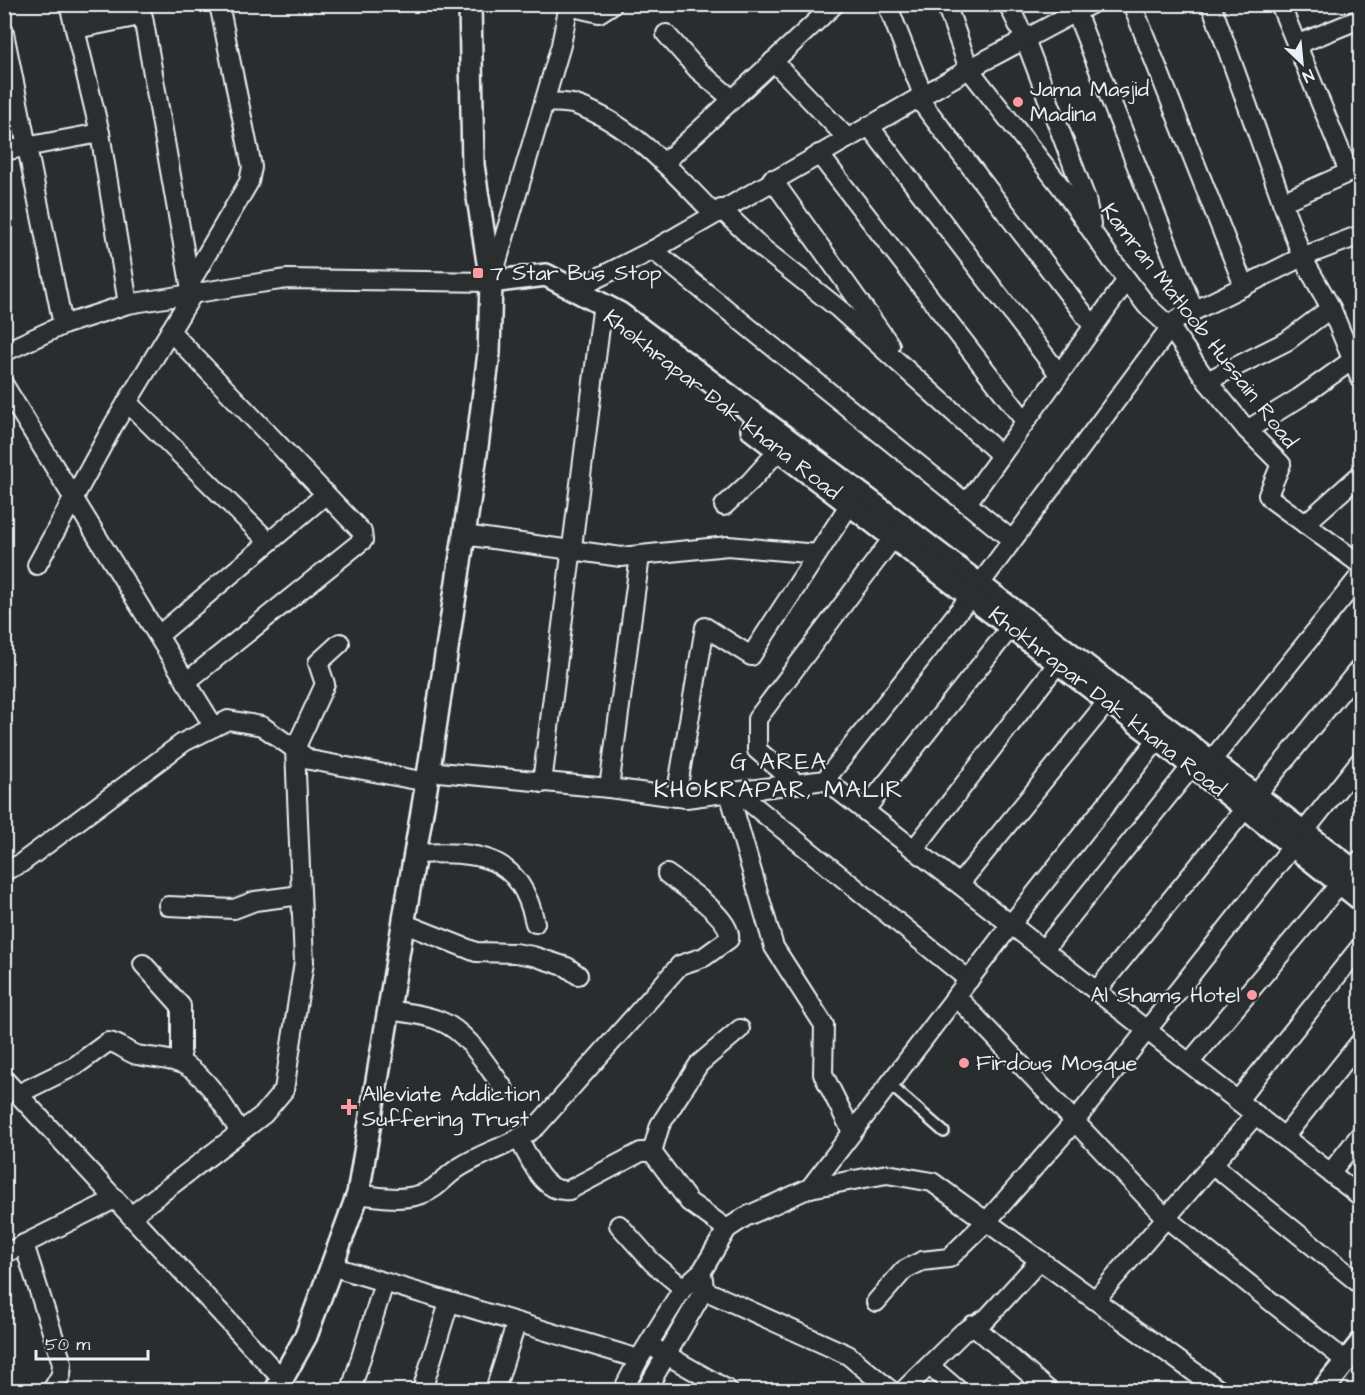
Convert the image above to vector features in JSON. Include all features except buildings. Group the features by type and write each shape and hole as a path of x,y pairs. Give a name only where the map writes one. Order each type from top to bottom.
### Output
{"street":[{"path":"37,565 127,402 170,331 249,182 252,167 219,4"},
{"path":"4,1079 131,1216 279,1385 306,1336 334,1267 358,1194 428,776 464,535 489,353 491,282 473,165 470,4"},
{"path":"491,282 561,45 569,5 599,13 613,4"},
{"path":"664,163 835,4"},
{"path":"887,4 920,96 1093,326"},
{"name":"Kamran Matloob Hussain Road","path":"946,4 969,69 1062,188 1147,306 1170,327 1207,381 1247,429 1281,464 1268,495 1360,564"},
{"path":"1008,4 1025,39 1086,199 1094,234"},
{"path":"1132,4 1244,286"},
{"path":"1211,4 1302,258 1331,308 1360,378"},
{"path":"1280,4 1296,45 1355,170 1282,201"},
{"path":"72,16 114,5"},
{"path":"5,349 63,325 128,304 192,288 287,279 491,282 546,274 576,289 653,250 772,179 1083,8 1194,311"},
{"path":"72,16 140,16 143,18 192,288"},
{"path":"72,16 100,133 128,304"},
{"path":"1296,45 1360,19"},
{"path":"4,33 29,146 63,325"},
{"path":"666,34 698,70 732,99"},
{"path":"773,61 847,138"},
{"path":"544,102 575,104 608,120 664,163 718,212 813,288 1001,455"},
{"path":"869,126 1059,374"},
{"path":"4,151 100,133"},
{"path":"819,154 1025,421"},
{"path":"772,179 908,371"},
{"path":"4,871 20,864 184,742 228,720 262,726 310,760 428,776 609,788 686,798 825,780 974,590 1176,320 1302,258 1360,235"},
{"path":"653,250 1012,540"},
{"path":"967,503 1127,280"},
{"name":"Khokhrapar Dak khana Road","path":"576,289 778,450 893,538 974,590 1011,627 1158,739 1201,763"},
{"name":"Khokhrapar Dak khana Road","path":"576,289 619,313 974,590 1298,838 1354,872 1360,899"},
{"path":"1207,381 1287,341 1331,308"},
{"path":"542,783 602,311"},
{"path":"170,331 362,532 363,540 186,682"},
{"path":"1247,429 1299,398 1354,359"},
{"path":"4,385 214,727"},
{"path":"127,402 269,542"},
{"path":"724,506 750,482 778,450"},
{"path":"1305,524 1360,475"},
{"path":"159,635 325,495"},
{"path":"676,797 705,627 751,656 850,504"},
{"path":"464,535 621,557 728,546 817,554"},
{"path":"797,784 757,750 757,719 893,538"},
{"path":"609,788 640,556"},
{"path":"1045,948 1360,576"},
{"path":"865,810 1011,627"},
{"path":"131,1216 264,1114 284,1090 304,962 295,749 325,684 318,663 340,643"},
{"path":"915,848 1058,663"},
{"path":"1098,989 1360,668"},
{"path":"960,883 1108,701"},
{"path":"810,1188 1012,923 1158,739"},
{"path":"876,1302 904,1270 922,1261 949,1258 987,1221 1075,1121 1360,761"},
{"path":"825,780 1098,989 1360,1196"},
{"path":"733,793 969,980"},
{"path":"733,793 774,947 824,1025 823,1074 852,1132"},
{"path":"415,854 460,852 477,855 493,862 511,874 524,888 535,923"},
{"path":"1190,1062 1354,872"},
{"path":"358,1194 393,1198 420,1195 438,1186 459,1167 519,1140 537,1126 680,965 704,957 729,939 728,931 708,905 667,874"},
{"path":"168,906 234,909 255,901 301,895"},
{"path":"403,923 476,952 509,952 533,956 567,967 578,975"},
{"path":"1238,1100 1360,947"},
{"path":"143,964 181,1006 181,1063"},
{"path":"956,996 1166,1218 1347,1362"},
{"path":"389,1010 440,1021 450,1026 483,1061 504,1089"},
{"path":"652,1152 660,1125 699,1064 740,1029"},
{"path":"18,1094 75,1066 108,1042 116,1042 135,1054 181,1063 194,1071 216,1095 240,1132"},
{"path":"1284,1136 1360,1042"},
{"path":"1095,1300 1256,1114"},
{"path":"1331,1172 1360,1135"},
{"path":"519,1140 548,1186 560,1191 569,1190 641,1152 652,1152"},
{"path":"652,1152 689,1202 728,1229"},
{"path":"1212,1164 1360,1284"},
{"path":"624,1390 683,1288 702,1271 728,1229 745,1217 810,1188 887,1174 932,1182 1216,1390"},
{"path":"4,1254 115,1199"},
{"path":"618,1225 652,1262 683,1288"},
{"path":"24,1244 62,1363 61,1375 52,1390"},
{"path":"904,1390 963,1332 987,1318 1040,1260"},
{"path":"334,1267 516,1324 666,1355 728,1390"},
{"path":"646,1390 704,1290 702,1271"},
{"path":"351,1390 384,1282"},
{"path":"704,1290 849,1354 890,1390"},
{"path":"422,1390 449,1303"},
{"path":"495,1390 516,1324"},
{"path":"974,1325 1048,1390"},
{"path":"1323,1390 1360,1344"},
{"path":"930,1366 958,1390"},
{"path":"1352,1390 1360,1379"}],"lane":[{"path":"889,1084 944,1132"}],"place":[{"name":"Jama Masjid Madina","path":"1018,102"},
{"name":"7 Star Bus Stop","path":"478,273"},
{"name":"Al Shams Hotel","path":"1252,995"},
{"name":"Firdous Mosque","path":"964,1063"},
{"name":"Alleviate Addiction Suffering Trust","path":"349,1107"}],"district":[{"name":"G AREA KHOKRAPAR, MALIR","path":"779,776"}]}
